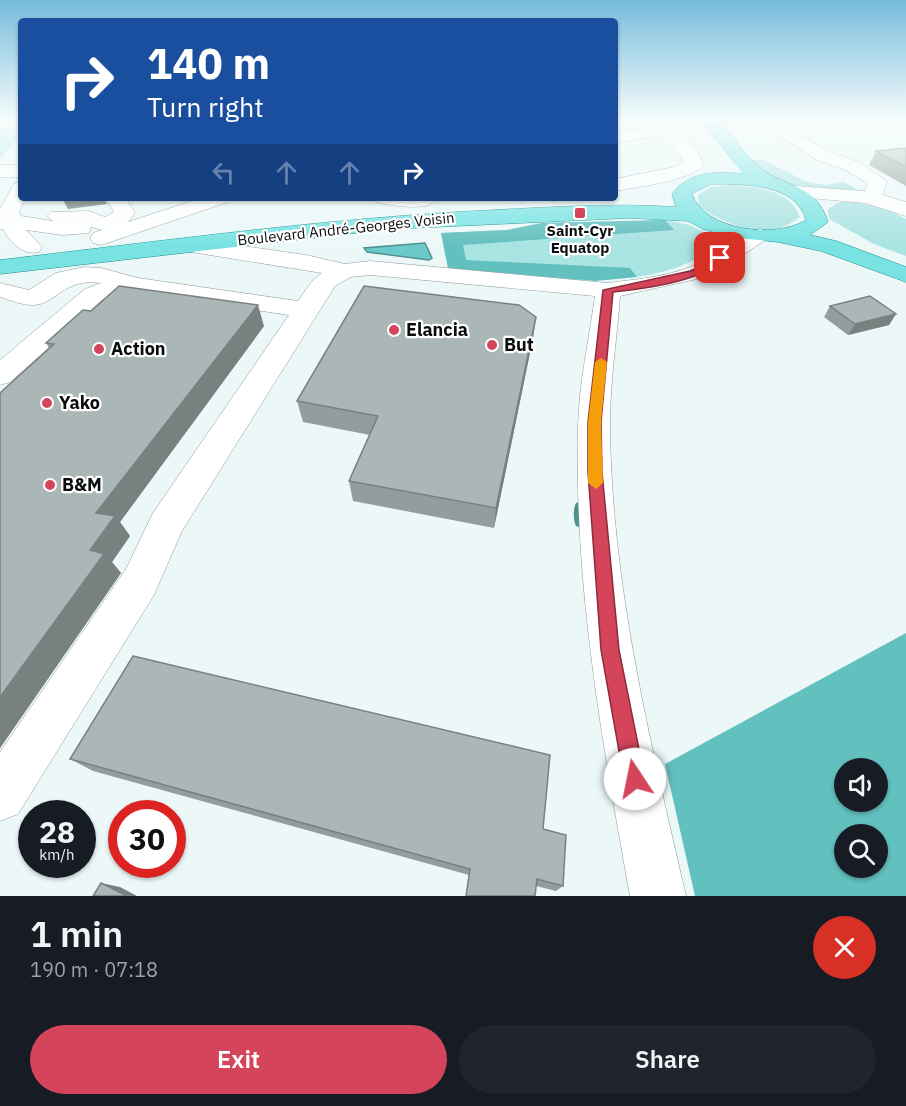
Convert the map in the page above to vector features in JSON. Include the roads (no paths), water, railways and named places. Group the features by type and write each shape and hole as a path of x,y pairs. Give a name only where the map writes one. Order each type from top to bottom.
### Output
{"main road":[{"path":"694,215 682,200 682,194 687,187 724,169 724,162"},
{"path":"744,162 751,170 786,189 815,214 906,262"},
{"path":"709,178 742,178 786,189"},
{"name":"Boulevard André-Georges Voisin","path":"618,199 682,194"},
{"name":"Boulevard André-Georges Voisin","path":"9,252 97,229 450,204 552,201"},
{"name":"Boulevard André-Georges Voisin","path":"9,252 188,245 372,224 471,217 662,212 694,215 728,239"},
{"path":"771,236 798,233 815,214"},
{"path":"771,236 828,246 906,275"}],"street":[{"path":"618,173 672,162"},
{"path":"618,179 674,169 679,162"},
{"path":"618,184 679,172 694,165 693,162"},
{"path":"840,162 852,166 877,182 873,197"},
{"path":"0,171 18,171"},
{"path":"786,189 873,197 906,210"},
{"path":"6,222 18,194"},
{"path":"815,214 845,196"},
{"path":"6,222 29,211 34,201"},
{"path":"97,229 118,220 125,213 118,201"},
{"path":"6,222 72,230 97,229 183,203 198,201"},
{"path":"432,201 450,204"},
{"path":"57,207 97,229"},
{"path":"6,222 14,230 9,252"},
{"path":"0,375 94,294 119,286 324,289 391,270 608,290 635,287 693,273 711,266 728,239 771,236"},
{"path":"188,245 286,260 307,268 317,277 324,289"},
{"path":"0,290 33,298 65,278 84,274 101,275 135,285"},
{"path":"0,796 140,582 166,524 324,289"},
{"path":"608,290 594,422 600,555 610,650 658,896"}],"waterway":[{"path":"579,506 579,523"}],"place":[{"name":"Saint-Cyr Equatop","path":"580,213"},
{"name":"Elancia","path":"394,330"},
{"name":"But","path":"492,345"},
{"name":"Action","path":"99,349"},
{"name":"Yako","path":"47,403"},
{"name":"B&M","path":"50,485"}]}
